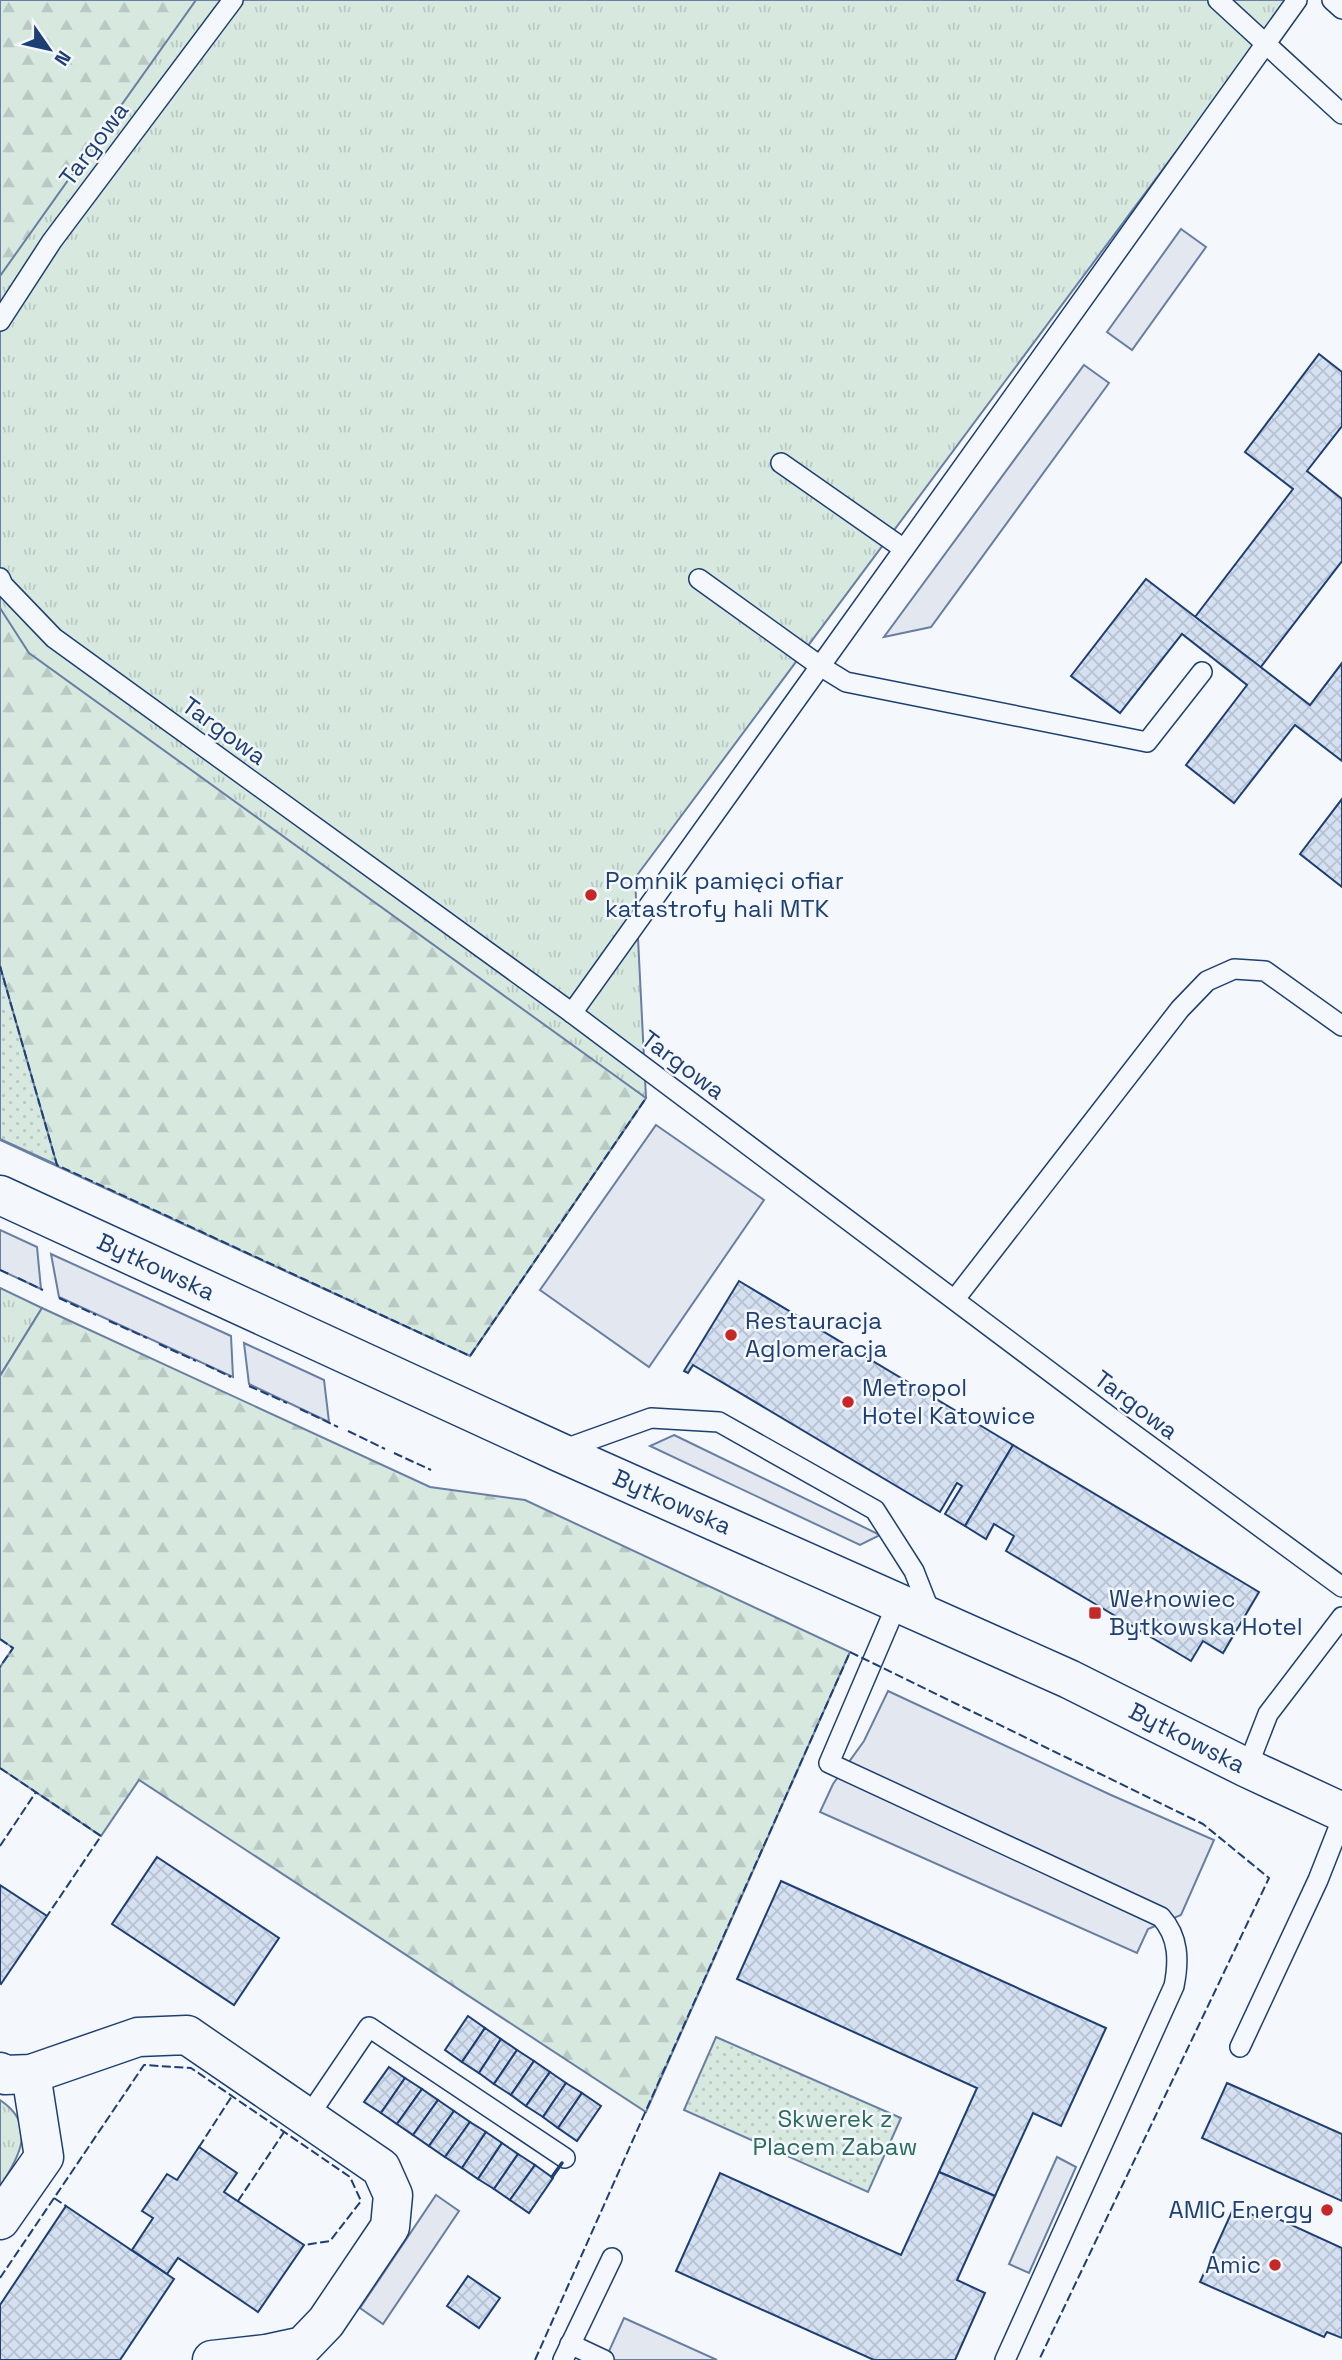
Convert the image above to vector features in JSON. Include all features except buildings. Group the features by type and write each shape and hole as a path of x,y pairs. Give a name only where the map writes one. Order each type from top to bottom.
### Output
{"street":[{"name":"Bytkowska","path":"0,1195 559,1452 1069,1679 1342,1812"},
{"path":"0,2220 44,2157 16,2073 138,2037 187,2035 381,2168 393,2195 390,2227 326,2322 309,2353 265,2354 212,2360"}],"lane":[{"name":"Targowa","path":"0,321 52,241 233,0"},
{"path":"1218,0 1342,114"},
{"path":"572,1013 1297,0"},
{"path":"1332,0 1342,9"},
{"path":"781,463 904,549"},
{"name":"Targowa","path":"0,578 54,638 572,1013 1342,1587"},
{"path":"699,579 846,682 1147,742 1202,672"},
{"path":"955,1299 1180,1009 1207,981 1234,969 1265,971 1342,1026"},
{"path":"559,1452 651,1418 719,1422 875,1510 914,1570 933,1618"},
{"path":"897,1604 829,1763 1161,1917 1169,1926 1177,1948 1178,1967 1174,1986 1005,2360"},
{"path":"1247,1768 1268,1714 1342,1617"},
{"path":"1240,2047 1318,1880 1342,1819"},
{"path":"308,2117 369,2026 565,2158"},
{"path":"604,2360 567,2352 612,2258"}],"green space":[{"path":"0,0 1289,0 635,878 646,1098 470,1356 0,966"},
{"path":"0,0 196,0 0,276"},
{"path":"0,608 29,653 646,1098 470,1356 0,1140"},
{"path":"0,966 57,1165 0,1139"},
{"path":"0,1288 42,1308 0,1376"},
{"path":"42,1308 430,1487 525,1500 850,1652 646,2112 139,1780 101,1836 0,1768 0,1667 13,1648 0,1639 0,1376"},
{"name":"Skwerek z Placem Zabaw","path":"716,2037 901,2118 868,2192 684,2110"},
{"path":"0,2100 12,2110 22,2131 18,2153 0,2186"}],"shaded area":[{"path":"1181,229 1206,247 1132,350 1107,332"},
{"path":"1084,365 1109,383 931,627 884,637"},
{"path":"656,1125 764,1200 649,1367 540,1290"},
{"path":"0,1230 37,1247 41,1289 0,1270"},
{"path":"51,1254 231,1336 233,1377 59,1297"},
{"path":"244,1343 324,1380 329,1422 249,1384"},
{"path":"674,1435 880,1535 860,1545 650,1446"},
{"path":"888,1691 1214,1840 1181,1915 1148,1929 1137,1953 820,1812 833,1784 864,1741"},
{"path":"1057,2157 1076,2167 1029,2273 1009,2264"},
{"path":"436,2195 459,2211 383,2324 360,2308"},
{"path":"624,2318 717,2360 605,2360"}],"fence":[{"path":"0,966 57,1165 470,1356 646,1098"},
{"path":"0,1270 11,1275"},
{"path":"18,1278 43,1290"},
{"path":"59,1298 96,1315"},
{"path":"109,1321 147,1338"},
{"path":"159,1344 196,1361"},
{"path":"206,1365 231,1377"},
{"path":"249,1386 287,1403"},
{"path":"300,1409 338,1427"},
{"path":"348,1431 385,1449"},
{"path":"394,1453 431,1470"},
{"path":"0,1639 13,1648 0,1667"},
{"path":"535,2360 850,1652 1203,1824 1269,1878 1039,2360"},
{"path":"0,1768 101,1836 47,1916"},
{"path":"0,1846 36,1792"},
{"path":"0,2278 144,2065 191,2068 350,2177 361,2201 330,2241 304,2245"},
{"path":"199,2147 232,2096"},
{"path":"238,2201 284,2132"},
{"path":"54,2198 66,2206"}],"wall":[{"path":"552,2177 562,2163"}],"place":[{"name":"Pomnik pamięci ofiar katastrofy hali MTK","path":"591,895"},
{"name":"Restauracja Aglomeracja","path":"731,1335"},
{"name":"Metropol Hotel Katowice","path":"848,1402"},
{"name":"Wełnowiec Bytkowska Hotel","path":"1095,1613"},
{"name":"AMIC Energy","path":"1327,2210"},
{"name":"Amic","path":"1275,2265"}]}
